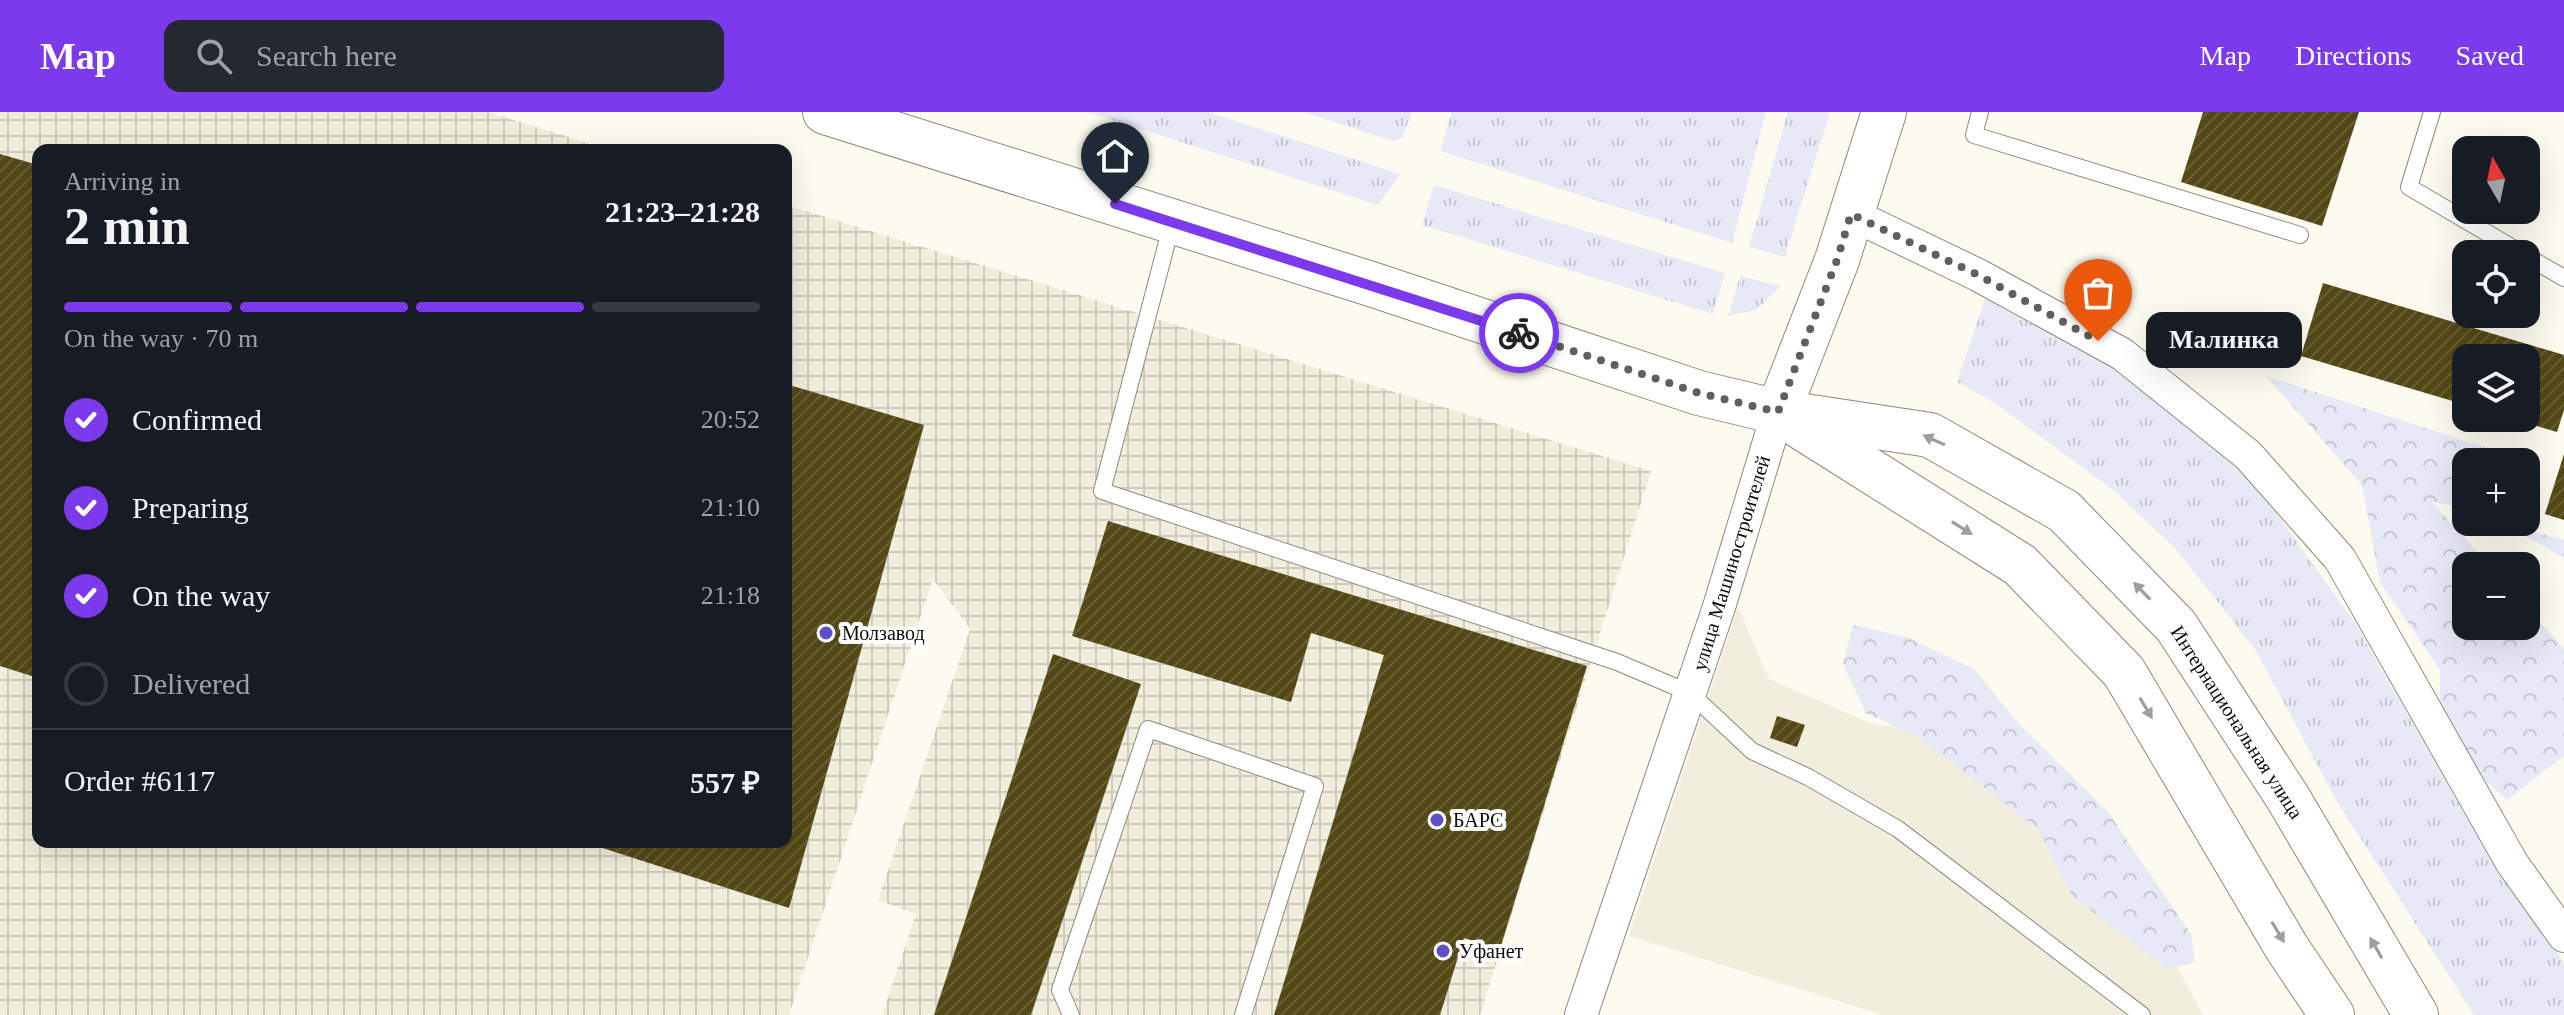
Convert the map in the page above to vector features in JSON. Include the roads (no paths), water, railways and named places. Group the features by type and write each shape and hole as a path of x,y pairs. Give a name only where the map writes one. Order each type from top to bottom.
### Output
{"main road":[{"name":"Интернациональная улица","path":"825,112 1699,393 1778,412 1930,435 2064,511 2176,626 2288,798 2416,1015"},
{"name":"улица Машиностроителей","path":"1778,412 1837,260 1884,112"},
{"name":"Интернациональная улица","path":"1778,412 2020,565 2124,672 2287,948 2332,1015"}],"street":[{"path":"1851,214 1978,275 2122,354 2248,455 2340,559 2512,863 2564,936"},
{"name":"улица Машиностроителей","path":"1581,1015 1690,693 1778,412"}],"lane":[{"path":"1980,112 1974,135 2300,235"},
{"path":"2432,112 2409,187 2499,240"},
{"path":"1173,222 1102,491 1617,662 1690,693 1752,751 1808,777 1898,829 2142,1015"},
{"path":"2540,264 2564,278"},
{"path":"1071,1015 1060,990 1148,729 1315,786 1243,1015"}],"place":[{"name":"Малинка","path":"2098,341"},
{"name":"Молзавод","path":"826,633"},
{"name":"БАРС","path":"1437,820"},
{"name":"Уфанет","path":"1443,951"}]}
